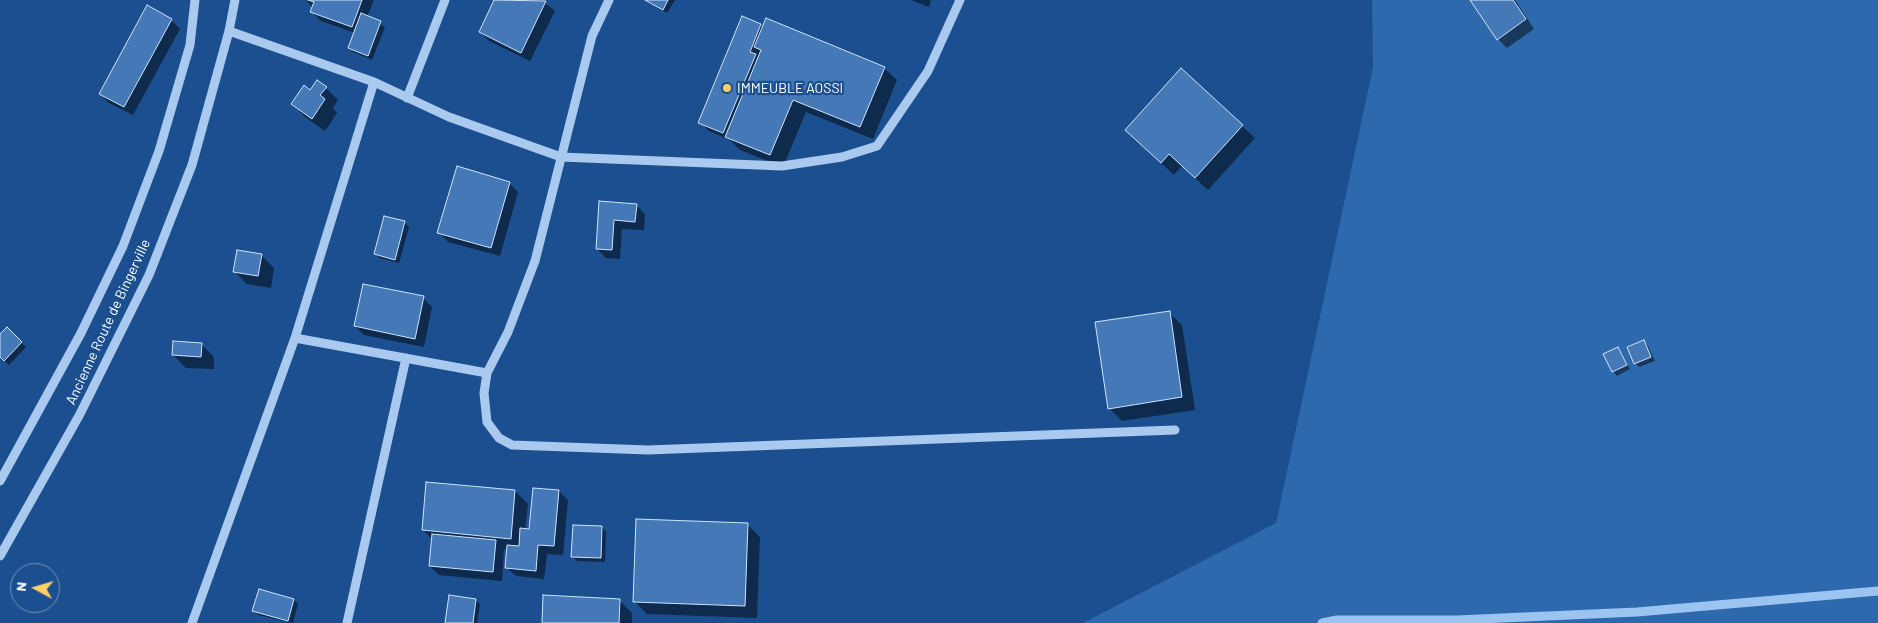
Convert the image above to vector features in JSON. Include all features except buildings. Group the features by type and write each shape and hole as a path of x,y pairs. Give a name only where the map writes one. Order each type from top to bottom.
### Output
{"street":[{"name":"Ancienne Route de Bingerville","path":"0,480 81,334 122,246 158,151 190,45 196,0"},
{"name":"Ancienne Route de Bingerville","path":"0,556 80,414 149,275 192,165 229,32 235,0"},
{"path":"407,98 445,0"},
{"path":"609,0 592,36 535,261 508,332 487,373 484,393 487,422 500,438 512,445 648,450 1175,430"},
{"path":"229,32 374,82 449,118 561,157 782,166 842,157 877,146 928,71 960,0"},
{"path":"192,623 295,338 374,82"},
{"path":"295,338 487,373"},
{"path":"347,623 406,358"}],"shaded area":[{"path":"1372,0 1878,0 1878,623 1083,623 1276,523 1373,67"}],"waterway":[{"path":"1322,623 1337,620 1457,620 1637,612 1878,591"}],"place":[{"name":"IMMEUBLE AOSSI","path":"727,88"}]}
